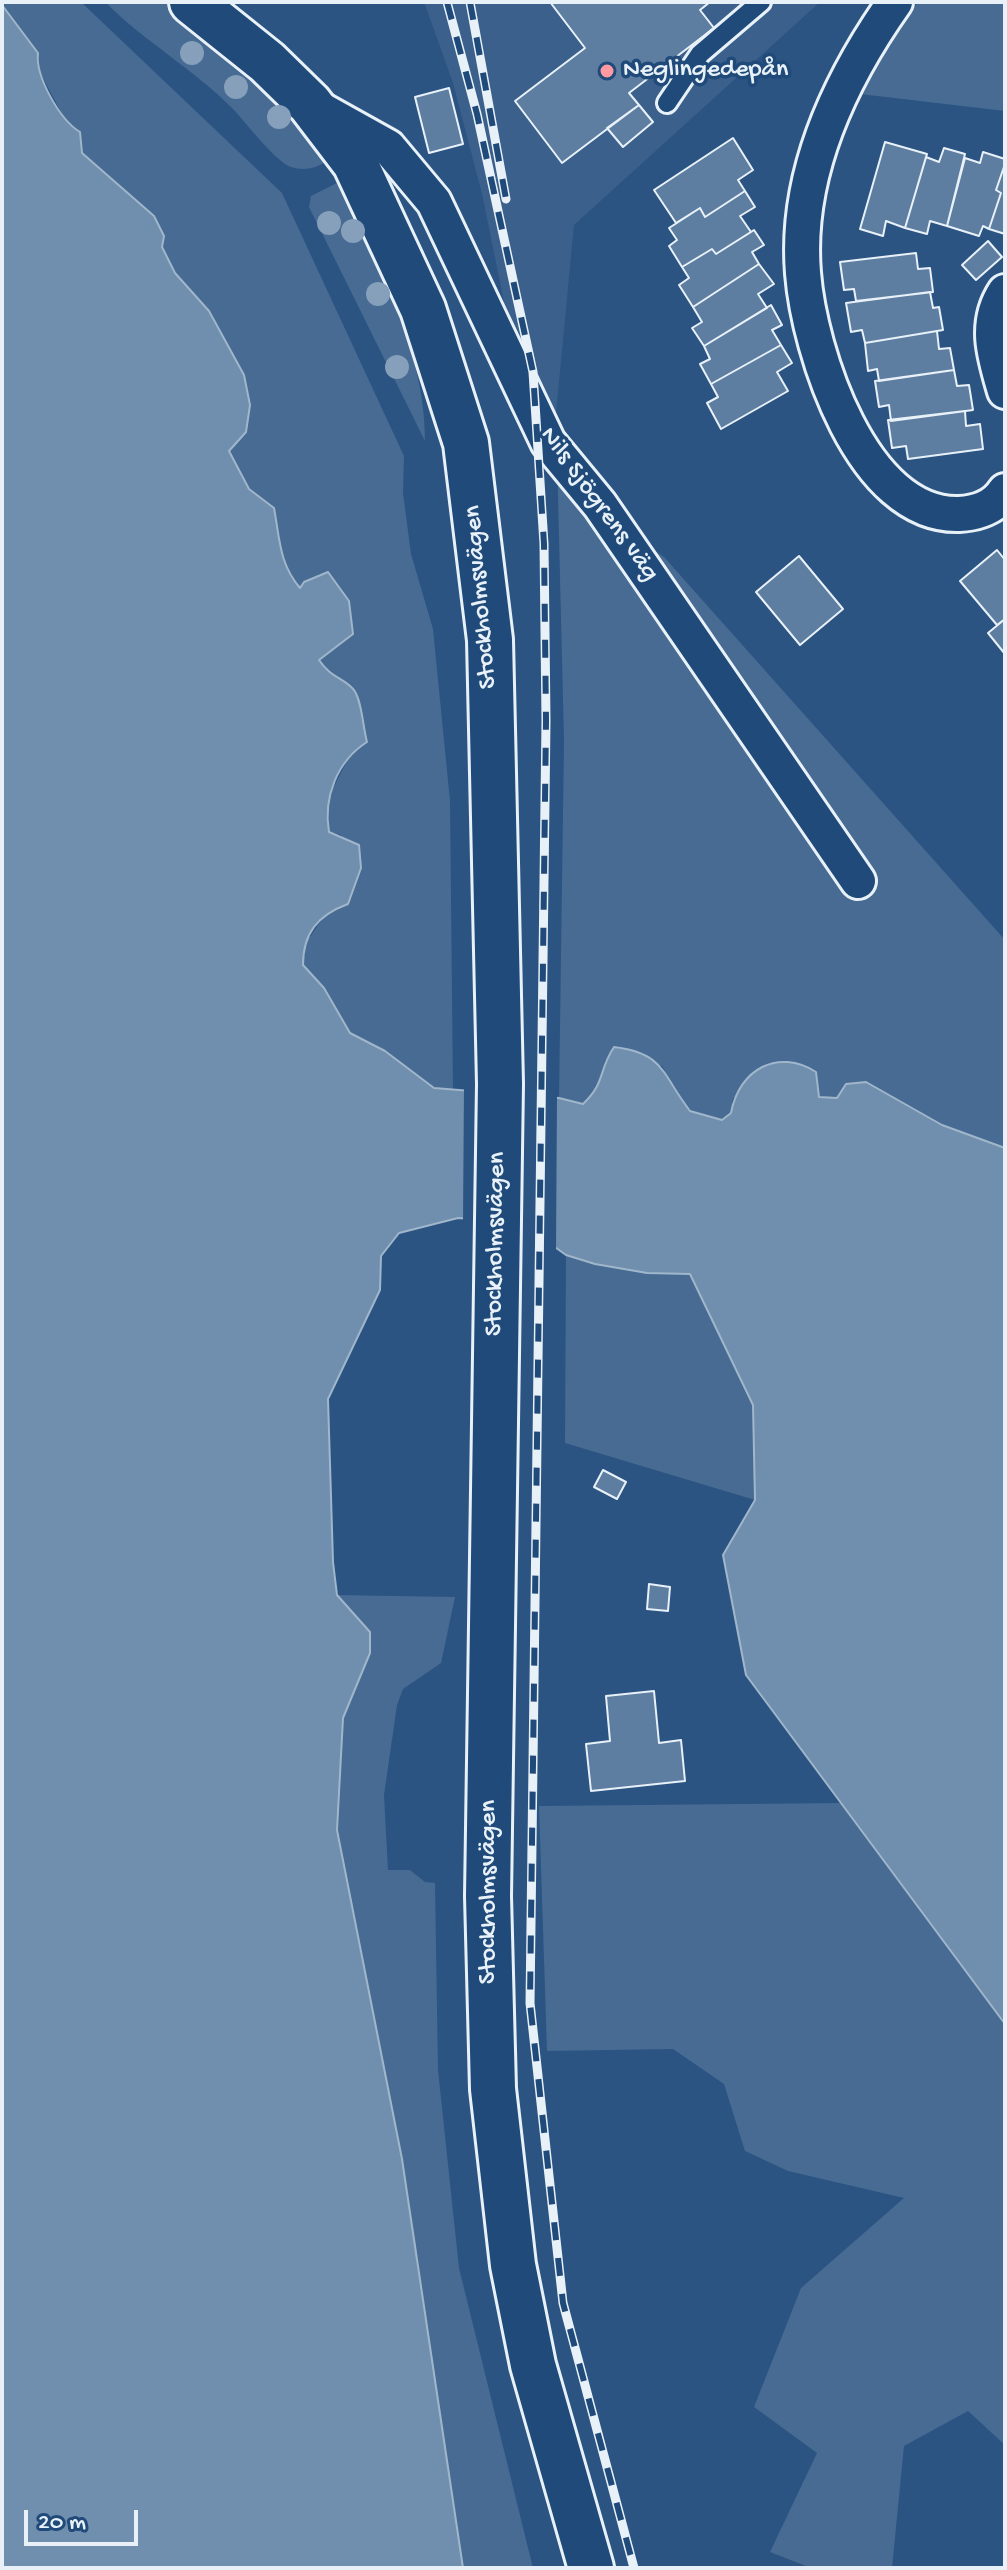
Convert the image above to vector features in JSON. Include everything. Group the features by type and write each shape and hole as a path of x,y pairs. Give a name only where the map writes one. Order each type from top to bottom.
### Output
{"main road":[{"name":"Stockholmsvägen","path":"192,2 267,62 310,104 355,163 423,309 466,443 490,640 500,1084 488,1896 493,2089 513,2265 533,2365 591,2568"}],"street":[{"path":"895,2 857,60 831,112 808,187 803,272 821,368 862,451 900,496 943,514 973,514 998,501 1005,491"},
{"name":"Nils Sjögrens väg","path":"310,104 388,147 434,202 548,442 600,505 858,881"},
{"path":"1005,292 991,326 994,355 1005,391"}],"lane":[{"path":"667,103 700,54 761,2"}],"shaded area":[{"path":"2,2 81,2 282,193 404,456 403,493 411,554 433,629 450,801 453,1089 434,1088 386,1051 350,1033 324,988 303,965 303,947 327,912 341,835 329,832 325,804 352,751 360,717 356,693 345,682 330,676 319,660 341,644 289,575 278,551 274,509 246,484 232,459 224,340 210,313 175,273 162,247 119,185 82,153 80,133 68,125"},
{"path":"105,2 178,2 255,66 326,161 305,169 285,164 219,96"},
{"path":"424,2 820,2 574,225 556,413 524,372 507,317 482,194 453,83"},
{"path":"918,2 1005,2 1005,111 860,94 877,57"},
{"path":"2,5 38,53 40,73 50,97 80,132 82,153 154,216 164,236 162,247 175,273 209,311 244,375 250,405 246,432 229,451 249,489 274,508 281,551 293,579 300,588 304,582 328,572 349,601 353,634 319,660 328,671 354,690 361,708 367,742 348,759 334,781 328,819 329,832 359,845 361,868 348,904 328,914 309,935 303,965 324,988 350,1033 385,1051 434,1088 559,1098 583,1104 599,1083 614,1047 631,1050 653,1060 661,1068 690,1111 722,1120 731,1113 735,1098 751,1074 762,1067 788,1062 816,1072 819,1097 837,1098 846,1084 866,1082 942,1125 1005,1148 1005,2024 746,1675 723,1555 755,1500 753,1405 690,1274 647,1273 595,1264 566,1255 538,1235 505,1222 458,1218 399,1233 381,1256 380,1290 328,1399 333,1562 337,1595 370,1632 370,1653 343,1718 337,1830 402,2159 463,2568 2,2568"},
{"path":"337,183 382,276 408,341 423,407 425,441 309,207 311,196"},
{"path":"557,455 578,498 664,557 1005,940 1005,1148 942,1125 883,1091 837,1098 733,1098 731,1113 722,1120 690,1111 662,1066 605,1061 600,1088 583,1104 559,1098 564,741"},
{"path":"566,1255 595,1264 690,1274 753,1404 755,1500 565,1443"},
{"path":"337,1595 455,1597 441,1663 403,1689 397,1705 384,1795 388,1870 410,1870 425,1882 435,1883 438,2070 459,2268 533,2568 463,2568 402,2159 337,1830 343,1718 370,1653"},
{"path":"841,1803 1005,2024 1005,2445 968,2411 904,2446 892,2568 811,2568 770,2552 817,2453 754,2407 801,2288 904,2198 788,2171 745,2151 724,2084 673,2049 547,2051 539,1806"}],"pier":[{"path":"464,1086 557,1094 556,1252 536,1238 504,1225 463,1223"}],"building":[{"name":"Neglingedepån","path":"550,2 710,2 700,10 714,28 629,93 639,105 562,163 515,101 585,48"},
{"path":"449,88 463,144 429,153 415,97"},
{"path":"639,105 653,122 623,147 607,128"},
{"path":"733,138 753,170 738,180 745,191 705,217 700,208 676,223 654,190"},
{"path":"885,142 927,154 905,228 886,221 883,236 860,229"},
{"path":"944,148 965,154 947,226 930,221 927,234 905,228 926,157 939,162"},
{"path":"983,152 1005,159 1005,164 996,190 1001,193 989,229 983,226 979,236 947,226 965,158 980,163"},
{"path":"1005,164 1005,234 989,229 1001,193 996,190"},
{"path":"745,191 755,207 740,216 751,232 716,254 712,249 682,267 669,246 677,240 669,228 700,208 705,217"},
{"path":"754,230 764,245 752,252 759,264 693,307 679,285 689,278 682,267 712,249 716,254"},
{"path":"988,241 1002,257 976,280 962,265"},
{"path":"916,253 918,269 930,268 933,292 856,301 854,289 844,290 840,262"},
{"path":"759,264 774,284 758,294 767,308 704,346 692,328 702,322 693,307"},
{"path":"930,292 933,308 939,307 943,330 865,343 862,330 851,332 846,303"},
{"path":"771,305 782,325 772,330 781,345 711,384 700,364 710,359 704,346"},
{"path":"937,331 939,349 950,348 954,370 879,381 877,369 868,371 865,343"},
{"path":"781,345 792,363 777,372 788,391 721,429 707,403 718,397 711,384"},
{"path":"954,370 957,386 969,385 973,410 891,421 889,405 879,407 875,381"},
{"path":"965,411 966,426 980,424 983,449 908,459 906,446 892,448 888,420"},
{"path":"997,550 1005,560 1005,619 997,625 960,581"},
{"path":"799,556 843,609 800,645 756,592"},
{"path":"1005,619 1005,654 988,633"},
{"path":"603,1470 626,1482 617,1499 594,1487"},
{"path":"649,1584 670,1587 668,1611 647,1609"},
{"path":"654,1691 659,1743 681,1740 685,1781 591,1791 586,1744 610,1741 606,1696"}],"railway":[{"path":"447,2 477,114 533,372 544,544 546,721 530,2003 563,2303 634,2568"},
{"path":"470,2 506,199"}],"place":[{"name":"Neglingedepån","path":"607,71"}]}
